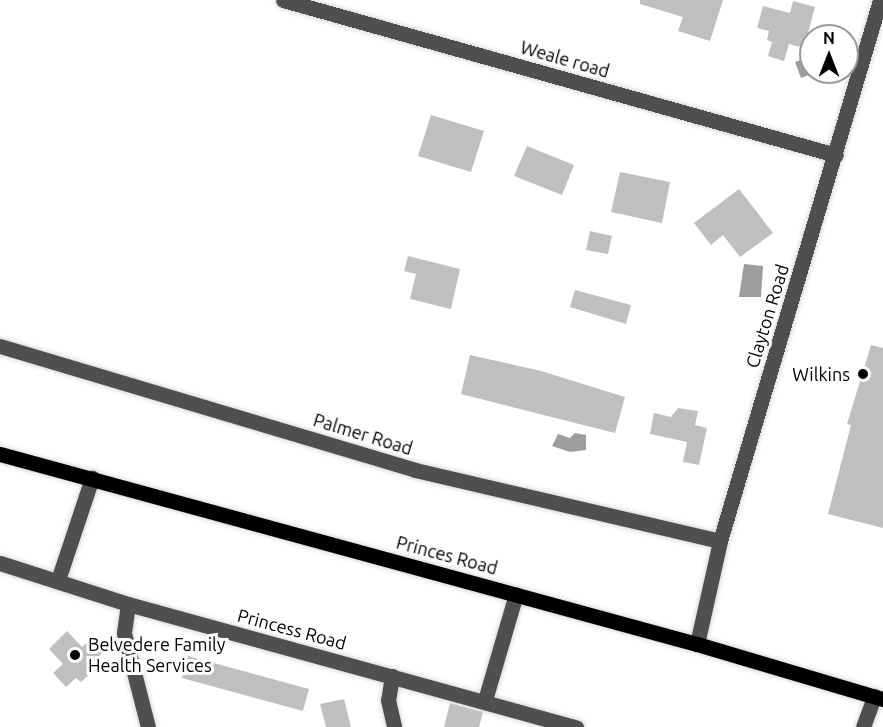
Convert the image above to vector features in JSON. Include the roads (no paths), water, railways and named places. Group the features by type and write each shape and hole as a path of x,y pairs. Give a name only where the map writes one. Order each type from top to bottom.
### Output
{"main road":[{"name":"Princes Road","path":"0,454 698,644 878,697"}],"street":[{"name":"Weale road","path":"283,0 836,155"},
{"name":"Clayton Road","path":"698,644 720,541 880,0"},
{"name":"Palmer Road","path":"0,346 415,470 720,541"},
{"path":"58,580 92,478"},
{"name":"Princess Road","path":"0,563 128,604 576,727"},
{"path":"484,700 516,594"},
{"path":"128,604 124,633 148,727"},
{"path":"392,676 388,700 394,727"},
{"path":"863,727 878,697"}],"place":[{"name":"Wilkins","path":"863,374"},
{"name":"Belvedere Family Health Services","path":"75,655"}]}
